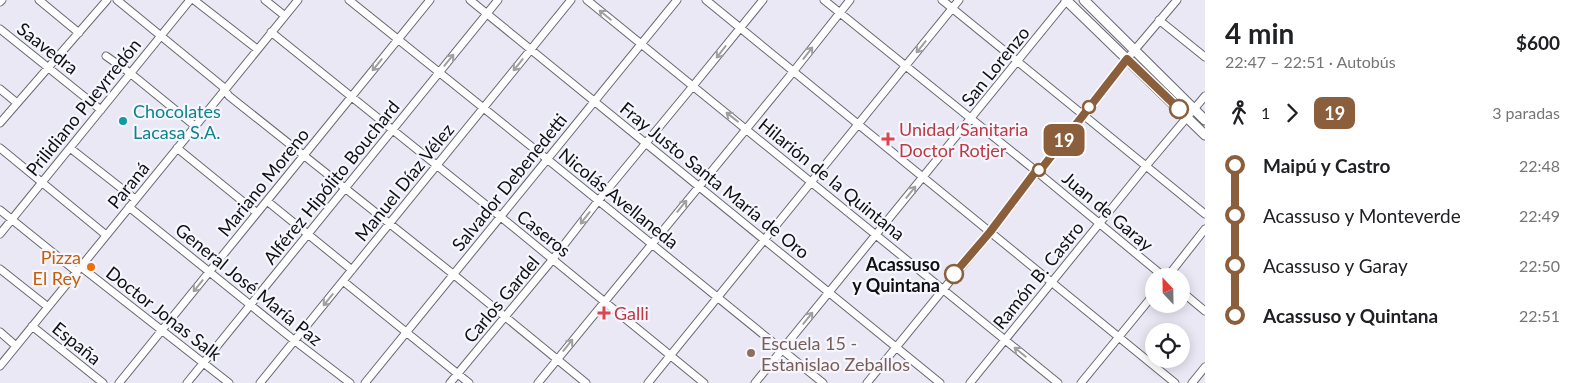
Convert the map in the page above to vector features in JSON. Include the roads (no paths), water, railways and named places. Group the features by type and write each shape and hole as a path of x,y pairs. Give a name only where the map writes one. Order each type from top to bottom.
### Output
{"main road":[{"path":"1067,0 1205,135"},
{"path":"1084,0 1205,120"}],"street":[{"path":"39,0 79,33"},
{"path":"0,123 108,0"},
{"path":"117,0 222,86 224,90 303,156 453,274 586,383"},
{"name":"Prilidiano Pueyrredón","path":"0,234 190,0"},
{"path":"194,0 257,49"},
{"path":"265,0 285,16"},
{"name":"Paraná","path":"0,366 298,0"},
{"name":"Nicolás Avellaneda","path":"349,0 823,383"},
{"name":"Mariano Moreno","path":"119,383 430,0"},
{"name":"Fray Justo Santa María de Oro","path":"470,0 940,383"},
{"name":"Alférez Hipólito Bouchard","path":"187,383 498,0"},
{"name":"Manuel Díaz Vélez","path":"260,383 571,0"},
{"name":"Hilarión de la Quintana","path":"587,0 1058,383"},
{"name":"Salvador Debenedetti","path":"365,383 677,0"},
{"path":"706,0 1175,383"},
{"name":"Carlos Gardel","path":"450,383 553,259 762,0"},
{"name":"Juan de Garay","path":"824,0 1153,268"},
{"path":"538,383 850,0"},
{"path":"942,0 1205,214"},
{"path":"648,383 959,0"},
{"name":"San Lorenzo","path":"756,383 1067,0"},
{"path":"866,383 990,232 1036,171 1042,168 1127,59 1177,0"},
{"path":"1159,20 1205,56"},
{"name":"Saavedra","path":"0,30 100,110"},
{"name":"Caseros","path":"271,32 704,383"},
{"path":"106,56 195,126"},
{"path":"0,89 18,103"},
{"name":"Ramón B. Castro","path":"970,383 1205,96"},
{"path":"0,148 106,235"},
{"path":"70,148 135,200"},
{"path":"177,148 257,213"},
{"path":"267,201 352,270"},
{"name":"General José María Paz","path":"129,207 350,383"},
{"name":"Doctor Jonas Salk","path":"0,210 162,330 228,383"},
{"path":"1174,268 1205,230"},
{"path":"0,269 48,307"},
{"path":"343,281 469,383"},
{"path":"1190,298 1205,310"},
{"path":"1081,383 1145,305"},
{"name":"España","path":"32,326 103,383"},
{"path":"0,332 16,346"},
{"path":"1192,383 1205,367"}],"place":[{"name":"Chocolates Lacasa S.A.","path":"123,121"},
{"name":"Unidad Sanitaria Doctor Rotjer","path":"888,139"},
{"name":"Pizza El Rey","path":"91,267"},
{"name":"Acassuso y Quintana","path":"954,274"},
{"name":"Galli","path":"604,313"},
{"name":"Escuela 15 - Estanislao Zeballos","path":"751,353"}]}
